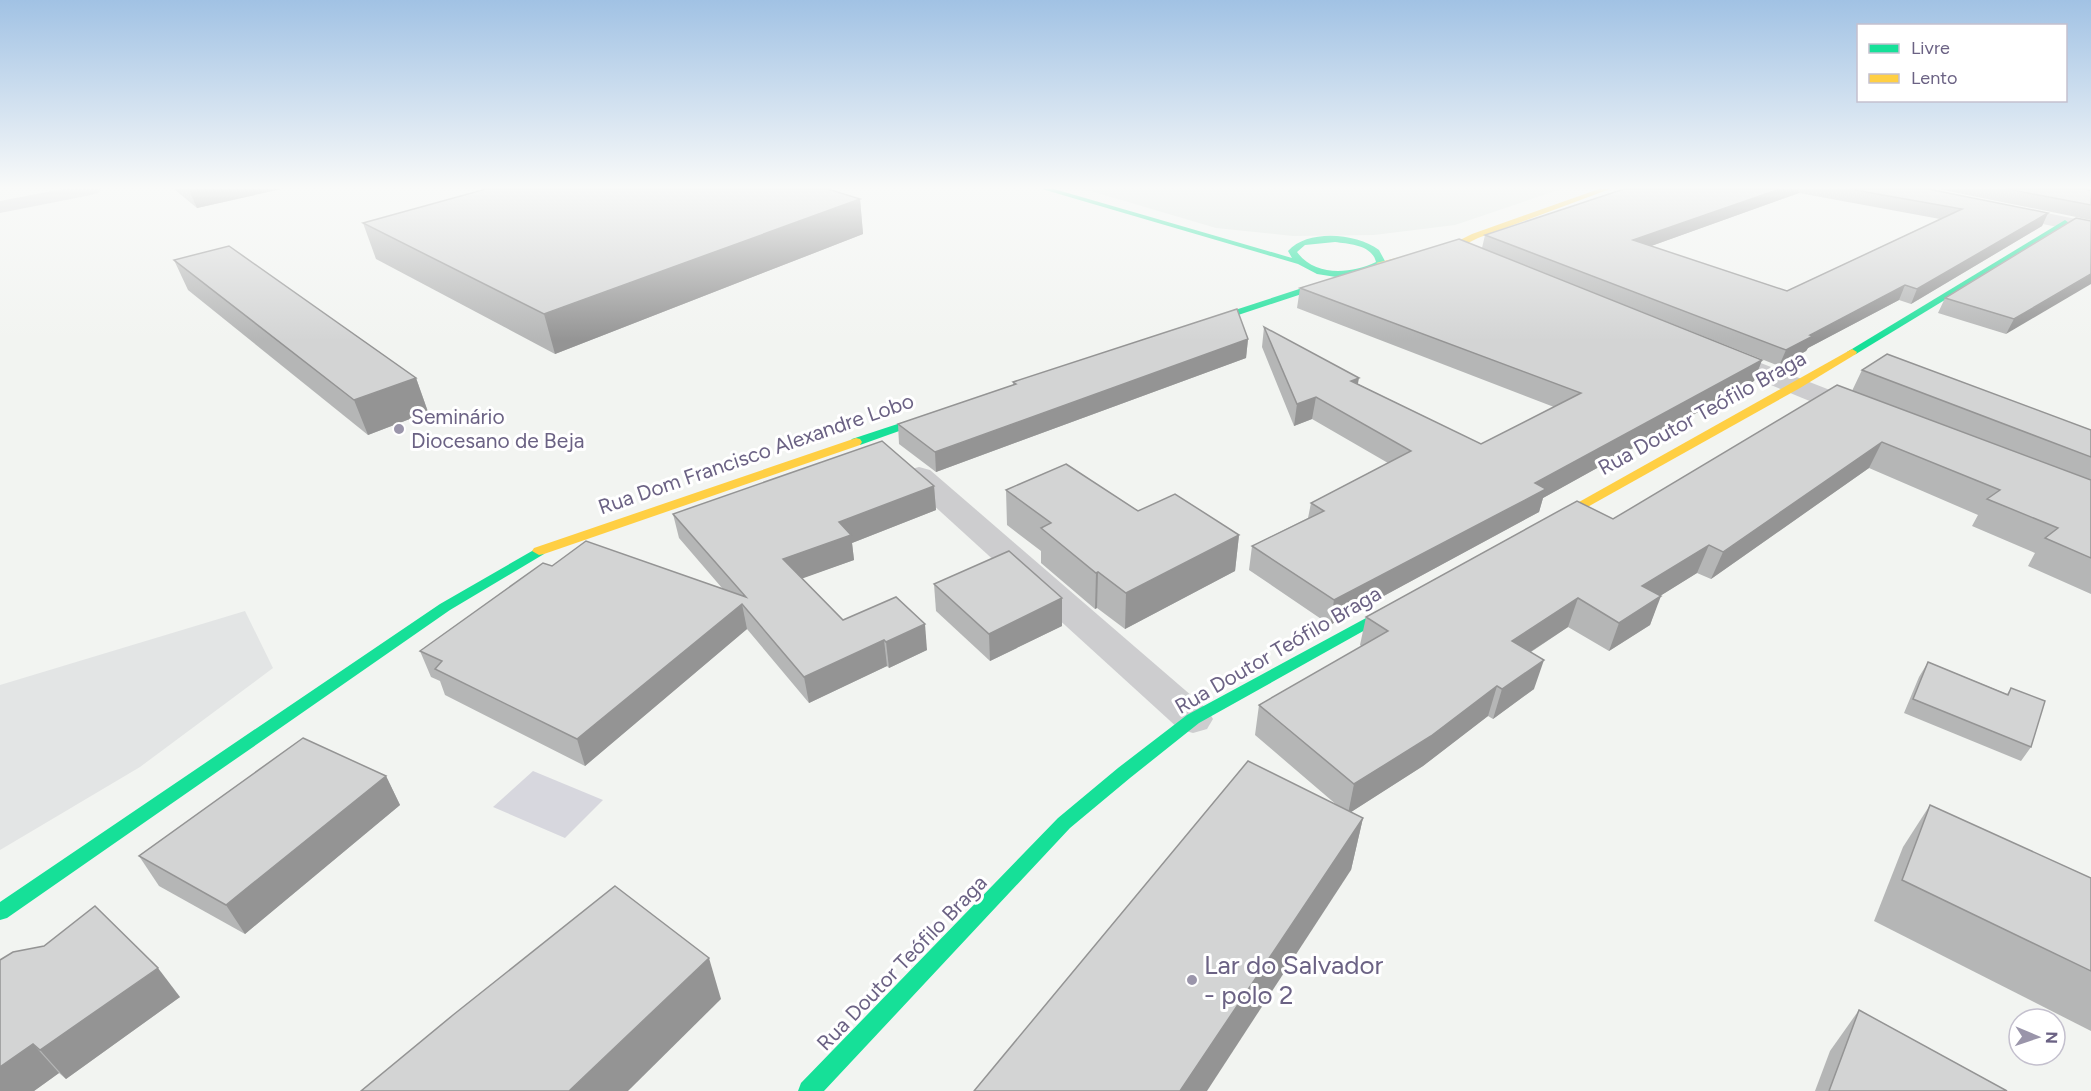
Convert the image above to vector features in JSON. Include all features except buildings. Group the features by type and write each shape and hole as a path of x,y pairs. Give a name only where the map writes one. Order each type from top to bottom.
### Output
{"main road":[{"path":"1220,240 1325,272 1360,273"},
{"path":"1310,240 1369,240"},
{"path":"1313,240 1302,243 1292,251 1313,286"},
{"path":"1452,240 1465,241"},
{"path":"1179,332 1313,286 1370,270 1381,263 1468,240"},
{"name":"Rua Doutor Teófilo Braga","path":"1536,530 1796,386 2037,240"},
{"path":"1347,241 1378,253 1382,258 1381,263"},
{"name":"Rua Dom Francisco Alexandre Lobo","path":"0,912 445,608 541,550 953,409"},
{"name":"Rua Doutor Teófilo Braga","path":"808,1091 1064,823 1193,719 1411,599"}],"street":[{"path":"1465,241 1488,259"},
{"path":"1697,345 1883,420"},
{"path":"919,476 1193,719"}],"shaded area":[{"path":"245,611 273,668 140,767 0,850 0,685"},
{"path":"533,771 603,800 565,838 493,807"}],"traffic: fast":[{"path":"1221,240 1297,262"},
{"path":"1327,240 1302,243 1292,251 1308,268 1333,274 1359,272 1381,263 1380,257 1370,248 1356,242 1341,240"},
{"path":"1852,352 2037,240"},
{"path":"1196,326 1344,277"},
{"path":"856,442 940,413"},
{"path":"0,912 445,607 539,551"},
{"path":"809,1091 1064,823 1124,773 1193,719 1403,603"}],"traffic: slow":[{"path":"1381,263 1455,246 1467,240"},
{"path":"1545,525 1796,386 1852,352"},
{"path":"539,551 856,442"}],"place":[{"name":"Seminário Diocesano de Beja","path":"399,429"},
{"name":"Lar do Salvador - polo 2","path":"1192,980"}]}
